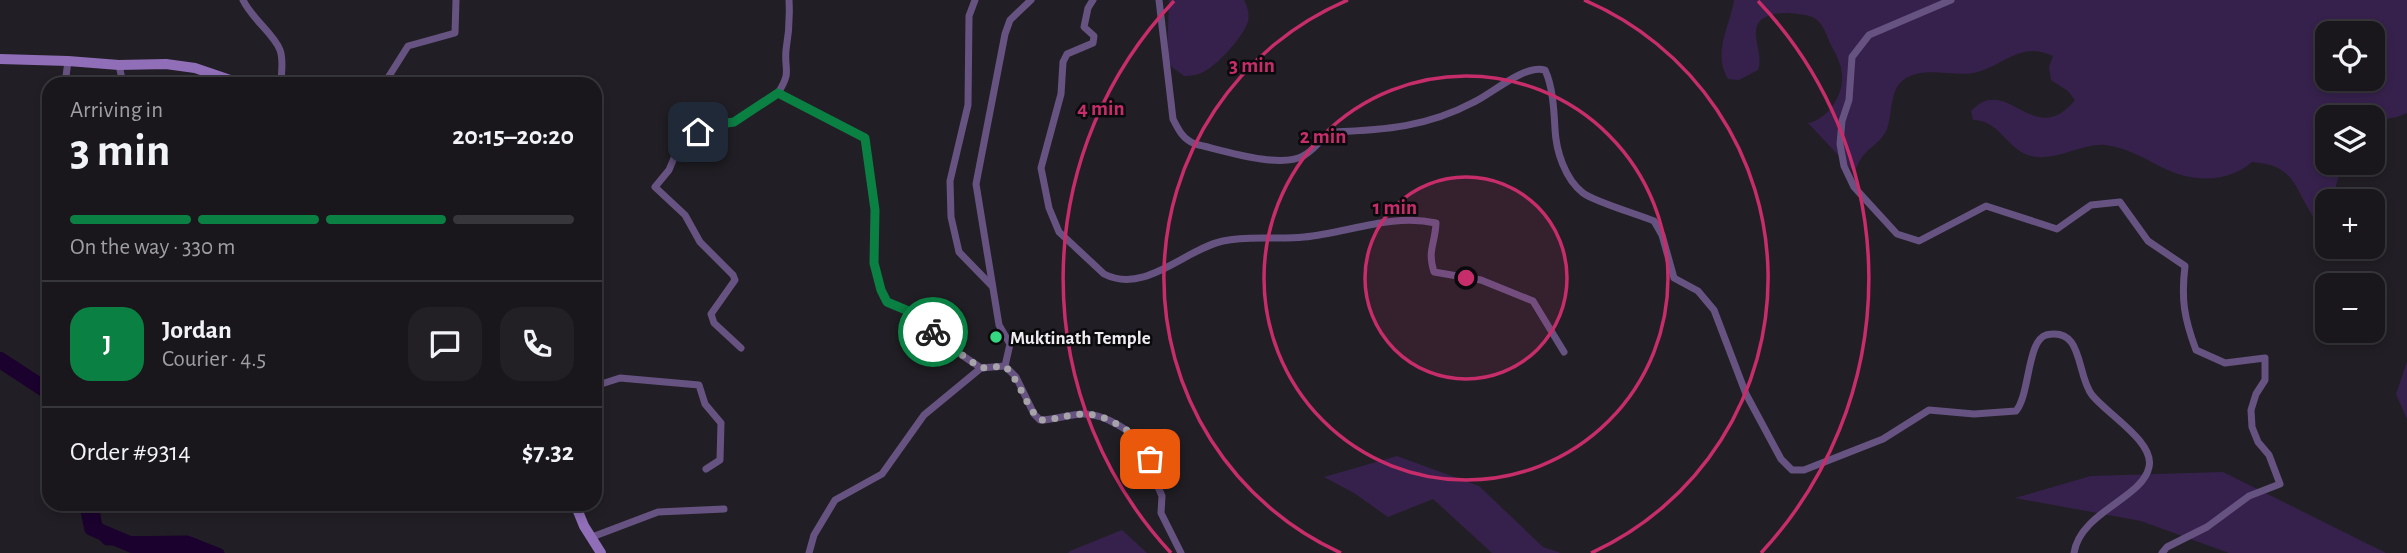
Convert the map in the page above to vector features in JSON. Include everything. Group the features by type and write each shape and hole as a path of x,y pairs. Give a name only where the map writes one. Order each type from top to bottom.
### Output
{"street":[{"path":"243,0 249,12 279,48 281,77"},
{"path":"388,77 408,46 455,33 456,0"},
{"path":"741,348 714,323 711,314 736,280 700,242 685,215 654,187 669,170 682,139 713,125 734,122 778,93 788,71 786,53 790,35 789,0"},
{"path":"975,0 969,16 968,105 950,181 951,217 959,252 992,287"},
{"path":"1005,366 1010,344 999,325 976,184 1005,34 1010,20 1031,0"},
{"path":"1093,0 1085,17 1084,27 1094,36 1093,43 1068,54 1063,62 1061,94 1041,168 1049,208 1059,232 1104,275 1112,279 1147,276 1222,241 1321,235 1381,222 1415,219 1436,223 1435,238 1429,256 1434,272 1481,280 1533,302 1563,352"},
{"path":"1159,0 1173,119 1186,141 1269,159 1288,160 1303,156 1333,132 1392,130 1420,124 1473,103 1531,69 1545,70 1551,91 1556,143 1575,186 1584,195 1654,221 1662,235 1674,278 1698,291 1714,310 1746,394 1781,459 1792,470 1804,470 1883,439 1928,410 1974,414 2016,411 2020,407 2035,344 2043,336 2058,334 2068,338 2076,347 2089,392 2144,444 2150,459 2149,471 2140,484 2103,511 2076,541 2074,553"},
{"path":"1951,0 1869,35 1852,57 1849,100 1842,121 1840,144 1844,166 1854,187 1897,234 1919,241 1986,206 2057,229 2091,205 2120,202 2148,241 2185,266 2182,294 2186,323 2196,350 2225,363 2265,358 2265,380 2256,394 2251,410 2252,426 2258,442 2269,455 2280,484 2249,496 2207,527 2167,547 2162,553"},
{"path":"0,59 119,65 151,63 195,68 221,77"},
{"path":"66,77 68,61"},
{"path":"119,65 122,77"},
{"path":"778,93 865,138 875,210 874,263 887,302 918,315 942,341 981,368"},
{"path":"809,553 814,536 835,500 882,474 924,415 981,368 1005,366 1016,377 1034,414 1040,420 1084,414 1100,417 1137,437 1147,446 1155,480 1162,496 1161,513 1181,553"},
{"path":"602,384 620,378 699,385 705,404 721,423 720,460 706,469"},
{"path":"592,537 658,512 724,509"},
{"path":"579,511 601,553"}],"shaded area":[{"path":"1169,0 1244,0 1248,21 1230,49 1216,63 1200,73 1184,76 1167,60"},
{"path":"1734,0 2407,0 2407,113 2385,119 2385,105 2315,105 2315,175 2339,175 2336,189 2315,189 2314,218 2286,173 2266,164 2252,162 2231,174 2196,178 2172,172 2127,150 2112,146 2096,145 2050,157 2023,153 1990,125 1973,120 1971,111 1984,101 1997,100 2033,116 2046,118 2060,114 2075,100 2068,91 2051,80 2049,67 2053,56 2031,51 1973,73 1925,73 1908,77 1894,93 1885,134 1862,157 1854,172 1808,123 1830,110 1841,85 1840,65 1821,24 1812,17 1798,14 1778,13 1764,18 1759,22 1756,32 1758,70 1739,80 1728,79 1724,69 1724,40"},
{"path":"2407,362 2407,419 2396,394"},
{"path":"1397,456 1479,486 1543,547 1561,553 1492,553 1433,499 1388,517 1354,493 1324,477"},
{"path":"2223,472 2386,553 2229,553 2141,521 2015,498 2091,476"},
{"path":"1122,530 1147,553 1068,553 1070,551"}],"waterway":[{"path":"0,360 42,387"},
{"path":"0,364 42,390"},
{"path":"89,511 92,528 132,545 193,546 205,553"},
{"path":"95,511 99,533 107,541 187,540 220,553"}],"way so far":[{"path":"933,332 981,368 1005,366 1016,377 1034,414 1040,420 1084,414 1100,417 1137,437 1147,446 1150,459"}],"place":[{"name":"Muktinath Temple","path":"996,337"}],"route":[{"path":"698,132 713,125 734,122 778,93 865,138 875,210 874,263 881,290 887,302 918,315 933,332"}]}
